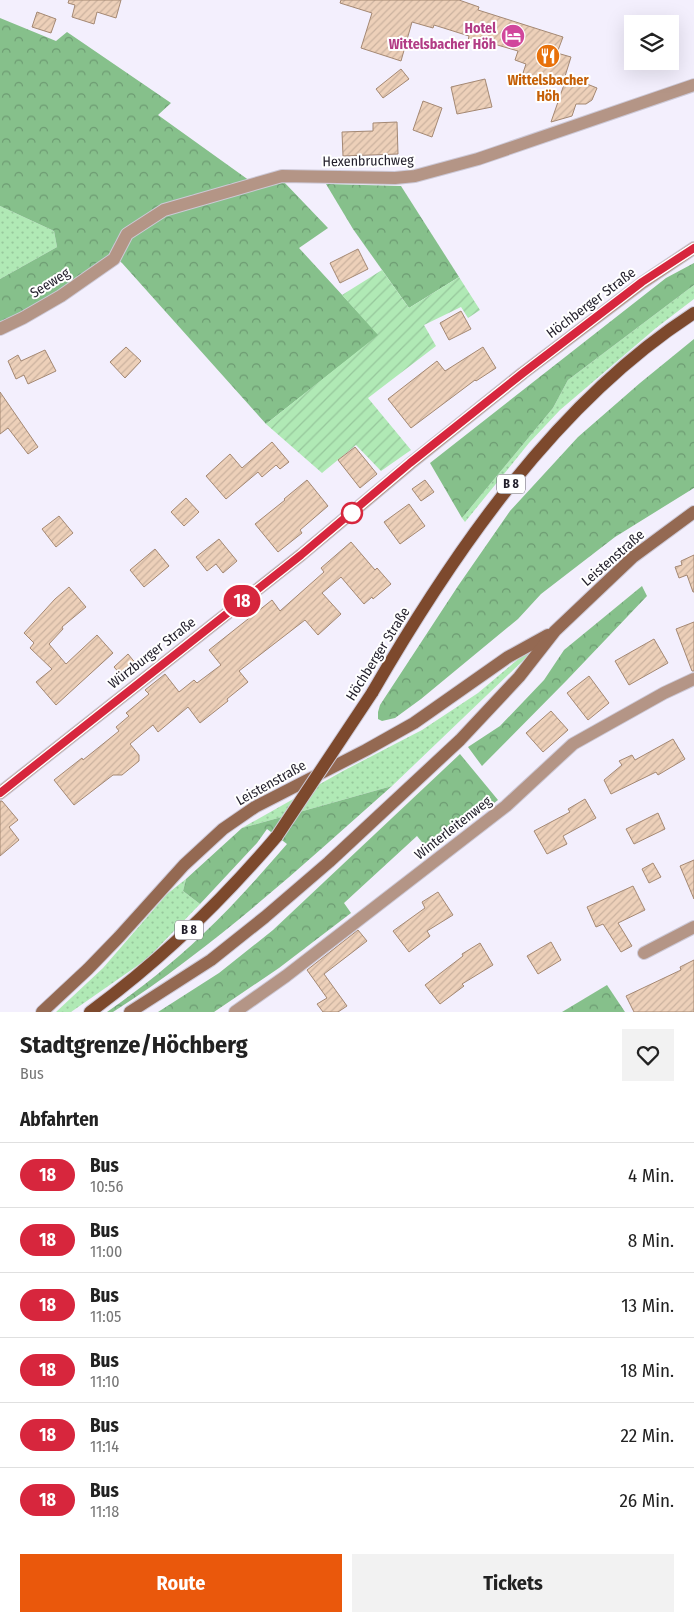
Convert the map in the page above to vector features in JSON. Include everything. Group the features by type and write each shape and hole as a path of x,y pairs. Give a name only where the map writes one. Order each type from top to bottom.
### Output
{"main road":[{"name":"Höchberger Straße","path":"90,1012 154,963 215,904 277,836 372,693 401,644 470,539 533,457 593,394 663,333 694,313"},
{"name":"Leistenstraße","path":"130,1012 211,960 329,862 460,740 519,676 555,631 633,557 694,512"},
{"name":"Leistenstraße","path":"42,1012 119,937 184,864 223,829 255,807 414,723 508,657 555,631"}],"street":[{"name":"Hexenbruchweg","path":"114,259 126,234 164,210 282,176 394,178 415,176 478,159 694,85"},
{"name":"Höchberger Straße","path":"346,517 523,373 642,282 694,248"},
{"name":"Seeweg","path":"0,329 61,296 114,259"},
{"name":"Würzburger Straße","path":"0,793 301,555 346,517"},
{"name":"Winterleitenweg","path":"235,1012 286,976 506,806 573,744 664,693 694,679"},
{"path":"644,953 694,927"}],"green space":[{"path":"0,18 56,41 67,32 171,103 158,115 257,186 283,181 328,228 299,248 379,335 266,424 122,263 112,255 62,291 0,324 0,279 57,247 54,231 0,206"},
{"path":"326,184 401,186 459,277 409,308 353,229"},
{"path":"0,206 54,231 57,247 0,279"},
{"path":"694,263 694,285 568,380 553,408 462,518 430,463 666,278"},
{"path":"382,270 409,308 459,277 480,310 468,318 461,307 424,325 436,346 368,398 411,450 381,471 356,445 322,473 266,424 378,335 342,295"},
{"path":"694,285 694,299 656,328 560,410 529,443 465,522 462,518 553,408 568,380"},
{"path":"694,339 694,488 615,537 541,594 518,619 421,699 395,718 382,721 378,719 380,705 510,511 578,437"},
{"path":"642,586 647,596 482,766 468,747 500,726 544,680 564,650"},
{"path":"529,650 532,652 392,786 242,828 343,771 422,730 478,693"},
{"path":"460,754 498,800 430,852 417,836 344,903 351,913 279,968 214,1012 158,1012 219,973 273,930"},
{"path":"392,786 291,876 187,961 113,1012 107,1012 192,945 236,901 287,844 267,829 257,843 200,904 183,891 186,879 242,828"},
{"path":"186,879 183,891 200,904 147,959 71,1012 56,1012 103,968 167,894"},
{"path":"607,985 625,1012 562,1012"}],"building":[{"path":"69,0 121,0 116,18 97,12 94,24 72,17 75,5 68,3"},
{"path":"341,0 459,0 479,7 478,10 563,37 557,53 571,57 562,86 523,73 526,64 515,60 518,51 494,44 492,49 468,41 469,36 434,25 433,28 412,22 401,61 361,48 372,13 340,3"},
{"path":"37,12 56,19 51,33 32,27"},
{"path":"401,69 409,79 383,98 376,89"},
{"path":"567,76 597,88 592,100 586,104 576,104 572,116 551,122"},
{"path":"485,79 492,107 457,114 451,87"},
{"path":"423,101 442,108 432,137 413,130"},
{"path":"397,122 398,154 343,156 342,132 373,131 373,123"},
{"path":"358,249 368,269 340,283 330,263"},
{"path":"461,311 471,329 449,340 440,323"},
{"path":"126,347 141,361 125,378 110,362"},
{"path":"483,347 496,368 475,380 411,428 388,399 437,361 445,371"},
{"path":"45,350 56,371 28,384 24,375 16,379 8,361 18,355 21,361"},
{"path":"0,392 38,447 28,454 8,428 0,434"},
{"path":"272,442 289,462 280,469 276,465 262,477 258,472 226,499 206,476 230,454 242,468"},
{"path":"355,447 377,474 360,488 338,460"},
{"path":"307,480 328,506 300,530 302,533 278,552 255,524"},
{"path":"425,480 434,492 421,501 412,489"},
{"path":"186,498 199,512 184,526 171,512"},
{"path":"409,504 425,526 400,544 384,522"},
{"path":"59,516 73,533 56,547 42,529"},
{"path":"219,539 237,561 223,573 216,564 207,571 196,557"},
{"path":"351,542 375,570 377,568 391,584 364,604 341,577 322,593 341,614 318,635 305,620 239,671 248,682 200,723 188,707 158,732 153,725 130,744 139,755 139,761 122,775 113,775 74,805 54,780 119,731 116,727 129,716 126,713 149,694 145,690 165,674 179,692 194,680 197,683 221,665 209,650 272,600 280,611 324,572 321,568"},
{"path":"155,549 169,566 144,587 130,570"},
{"path":"694,555 693,592 687,575 679,578 675,567 682,565 681,561"},
{"path":"69,587 86,607 62,627 63,629 49,644 66,664 97,635 113,653 56,705 36,682 52,669 30,648 34,643 24,633 55,599"},
{"path":"694,622 694,671 692,671 676,629"},
{"path":"654,639 668,663 629,685 615,661"},
{"path":"128,654 137,665 123,677 114,667"},
{"path":"589,676 609,703 588,720 567,693"},
{"path":"551,711 568,730 543,752 526,733"},
{"path":"673,739 685,759 658,775 656,772 611,794 604,780 622,765 619,761 632,755 635,760"},
{"path":"585,799 596,818 563,836 567,844 547,854 534,831 570,812 568,809"},
{"path":"0,801 18,820 9,827 19,840 0,856"},
{"path":"658,813 665,829 634,844 626,829"},
{"path":"694,860 694,899 680,866"},
{"path":"653,863 661,877 649,883 642,869"},
{"path":"633,886 645,910 618,923 632,946 621,952 603,924 596,927 587,907"},
{"path":"438,892 453,915 427,931 430,936 409,952 393,931 425,908 422,902"},
{"path":"358,930 367,941 324,974 347,1006 338,1012 323,1012 317,1004 327,998 307,970"},
{"path":"551,942 561,960 538,974 527,956"},
{"path":"480,943 493,965 462,984 464,986 440,1004 425,985 463,956 462,954"},
{"path":"694,960 694,1012 634,1012 626,996 681,970 680,967"}],"bus line":[{"name":"18","path":"0,793 301,555 410,463 523,373 642,282 694,248"}],"place":[{"name":"Hotel Wittelsbacher Höh","path":"513,36"},
{"name":"Wittelsbacher Höh","path":"548,56"}]}
